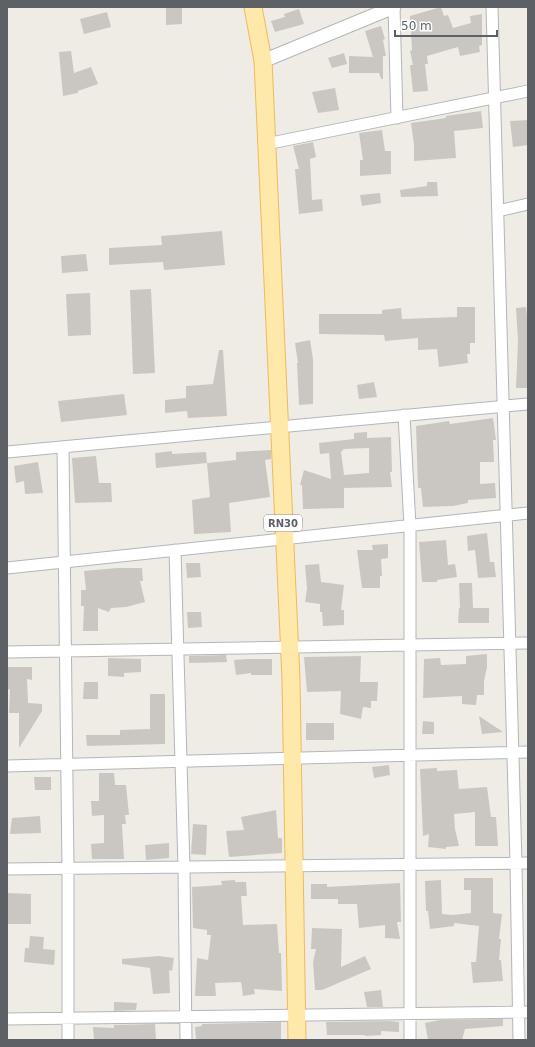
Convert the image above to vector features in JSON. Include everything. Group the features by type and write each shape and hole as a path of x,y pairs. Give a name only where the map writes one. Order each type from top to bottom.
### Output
{"main road":[{"name":"RN30","path":"253,7 263,61 289,647 293,758 297,1040"}],"street":[{"path":"263,61 394,7 397,118"},
{"path":"492,7 516,864 523,1012 519,1040"},
{"path":"266,144 528,91"},
{"path":"498,211 528,204"},
{"path":"7,452 528,404"},
{"path":"404,415 410,526 410,1040"},
{"path":"64,447 68,1040"},
{"path":"7,568 528,513"},
{"path":"175,550 184,868 186,1040"},
{"path":"7,652 528,643"},
{"path":"7,766 528,752"},
{"path":"7,869 528,864"},
{"path":"7,1019 523,1012"}],"building":[{"path":"441,7 444,16 448,15 453,28 471,23 470,16 482,14 482,45 479,46 480,52 460,56 458,47 427,56 428,64 425,64 428,91 413,92 410,65 413,65 410,51 412,50 410,16"},
{"path":"166,8 182,8 182,24 166,25"},
{"path":"299,9 304,24 275,32 271,21 285,17 284,14"},
{"path":"107,12 111,27 84,34 80,19"},
{"path":"381,26 385,39 383,40 386,56 383,56 383,79 381,79 379,73 349,73 349,56 373,57 365,31"},
{"path":"71,51 74,73 91,67 98,84 78,91 78,93 63,96 59,52"},
{"path":"344,53 347,64 332,68 328,58"},
{"path":"335,88 339,110 318,113 312,92"},
{"path":"481,111 483,128 454,131 456,158 414,161 414,145 411,123"},
{"path":"528,120 528,145 513,147 510,121"},
{"path":"382,130 385,151 391,151 391,174 360,176 360,160 363,160 359,133"},
{"path":"313,142 316,157 310,159 312,200 322,199 323,211 299,214 295,169 299,169 293,146"},
{"path":"427,182 437,182 438,196 401,197 400,190 427,186"},
{"path":"380,193 381,203 362,206 360,195"},
{"path":"222,231 225,265 164,270 163,262 109,265 109,248 162,245 161,236"},
{"path":"86,254 88,271 62,273 61,256"},
{"path":"151,289 155,373 133,374 130,290"},
{"path":"90,293 91,335 68,336 66,294"},
{"path":"457,307 475,307 475,343 470,343 470,354 467,354 468,363 439,367 437,349 418,350 418,338 385,341 384,335 319,334 319,314 382,314 382,310 401,308 402,319 457,317"},
{"path":"526,307 528,326 528,388 516,388 518,341 516,308"},
{"path":"310,340 313,359 313,404 299,405 298,363 295,343"},
{"path":"219,350 223,350 227,416 188,418 187,411 165,413 165,400 186,398 186,386 213,384"},
{"path":"374,382 377,397 359,399 357,385"},
{"path":"124,394 127,415 61,422 58,401"},
{"path":"493,418 496,440 493,440 494,462 480,462 480,484 495,483 496,498 468,500 468,503 453,506 423,507 421,488 418,488 416,426 449,421 450,424"},
{"path":"367,432 367,438 391,437 392,472 390,472 392,487 344,488 344,508 303,509 302,485 300,485 304,470 331,479 329,453 320,454 319,443 354,439 354,433","holes":["369,448 369,473 344,475 341,451 343,451 343,449"]},
{"path":"271,450 271,459 265,460 270,497 229,503 231,532 194,534 192,500 210,497 207,463 236,460 236,452"},
{"path":"172,451 172,454 206,452 207,463 156,468 155,453"},
{"path":"96,456 99,483 111,483 112,502 75,503 72,458"},
{"path":"38,462 43,493 25,494 24,481 16,483 14,466"},
{"path":"487,533 490,562 494,562 496,577 478,578 475,550 468,551 467,536"},
{"path":"446,540 448,565 455,564 457,577 437,580 437,582 422,582 419,542"},
{"path":"388,544 388,558 381,559 382,576 380,576 380,588 362,588 357,550 373,550 372,545"},
{"path":"186,563 200,563 201,577 187,578"},
{"path":"319,564 321,582 344,585 341,610 344,610 344,625 323,626 320,604 305,602 307,588 305,565"},
{"path":"117,568 142,568 143,581 140,581 145,602 126,607 111,608 109,612 98,608 98,631 83,631 84,606 81,606 81,590 86,590 84,571"},
{"path":"459,583 472,583 473,608 489,608 489,623 458,623 460,608"},
{"path":"187,612 201,612 202,627 188,628"},
{"path":"487,654 484,695 477,695 476,705 462,704 462,696 423,698 424,659 440,658 441,665 466,664 466,656"},
{"path":"226,655 227,662 189,663 189,656"},
{"path":"361,656 360,682 378,682 377,701 371,701 371,708 363,707 361,719 340,714 341,691 307,692 304,657"},
{"path":"108,658 141,659 141,672 124,673 124,677 108,676"},
{"path":"272,659 272,675 251,675 251,673 236,675 234,660"},
{"path":"7,667 32,667 32,680 27,679 28,703 42,704 42,711 19,748 19,713 9,713 10,689 7,690"},
{"path":"84,682 98,682 98,699 83,699"},
{"path":"150,694 165,694 165,744 87,746 86,735 120,735 120,730 150,729"},
{"path":"479,716 503,732 482,734"},
{"path":"423,721 434,722 434,734 422,734"},
{"path":"306,723 334,723 334,740 306,740"},
{"path":"389,765 390,775 374,778 372,767"},
{"path":"437,768 437,771 457,770 459,789 487,787 491,817 496,817 498,846 475,846 475,812 454,814 455,829 459,846 446,847 446,849 428,847 429,834 423,836 420,769"},
{"path":"99,773 114,773 115,785 126,785 129,815 125,815 126,824 122,824 124,859 92,859 91,844 104,843 104,815 92,816 91,801 99,801"},
{"path":"34,777 51,777 51,790 35,790"},
{"path":"276,810 278,838 282,838 282,853 229,857 226,831 244,830 241,817"},
{"path":"40,816 41,833 10,834 12,818"},
{"path":"193,824 207,825 206,855 191,854"},
{"path":"169,843 169,858 146,860 145,845"},
{"path":"464,878 493,878 493,913 502,914 499,939 501,939 499,960 501,960 503,981 473,983 471,962 476,962 479,926 454,923 454,926 430,929 428,911 426,911 425,881 441,880 442,914 453,915 471,913 471,890 464,890"},
{"path":"235,880 235,882 246,882 247,896 241,896 243,925 277,924 279,953 281,953 282,991 254,989 255,994 243,996 241,982 215,983 216,996 195,996 197,958 208,960 211,935 207,935 207,930 193,928 192,887 222,885 221,881"},
{"path":"400,883 401,922 397,922 400,939 385,938 385,925 359,928 357,904 338,904 338,899 311,899 311,884 327,884 327,887"},
{"path":"7,893 31,894 31,924 7,924"},
{"path":"312,928 342,929 341,967 365,956 371,969 322,990 315,990 313,962 316,949 311,949"},
{"path":"30,936 44,937 43,949 55,950 54,965 24,962 25,948 29,948"},
{"path":"159,956 174,958 172,971 169,970 170,993 153,994 150,968 122,964 122,959"},
{"path":"381,990 383,1007 367,1007 364,992"},
{"path":"114,1002 137,1003 136,1010 114,1011"},
{"path":"503,1019 503,1026 465,1029 462,1040 428,1040 425,1023 440,1020"},
{"path":"281,1022 281,1039 196,1040 195,1027 202,1026 202,1024"},
{"path":"326,1022 399,1022 399,1032 381,1031 381,1035 365,1036 327,1035"},
{"path":"155,1024 156,1040 94,1040 93,1027 114,1028 114,1025"}]}
